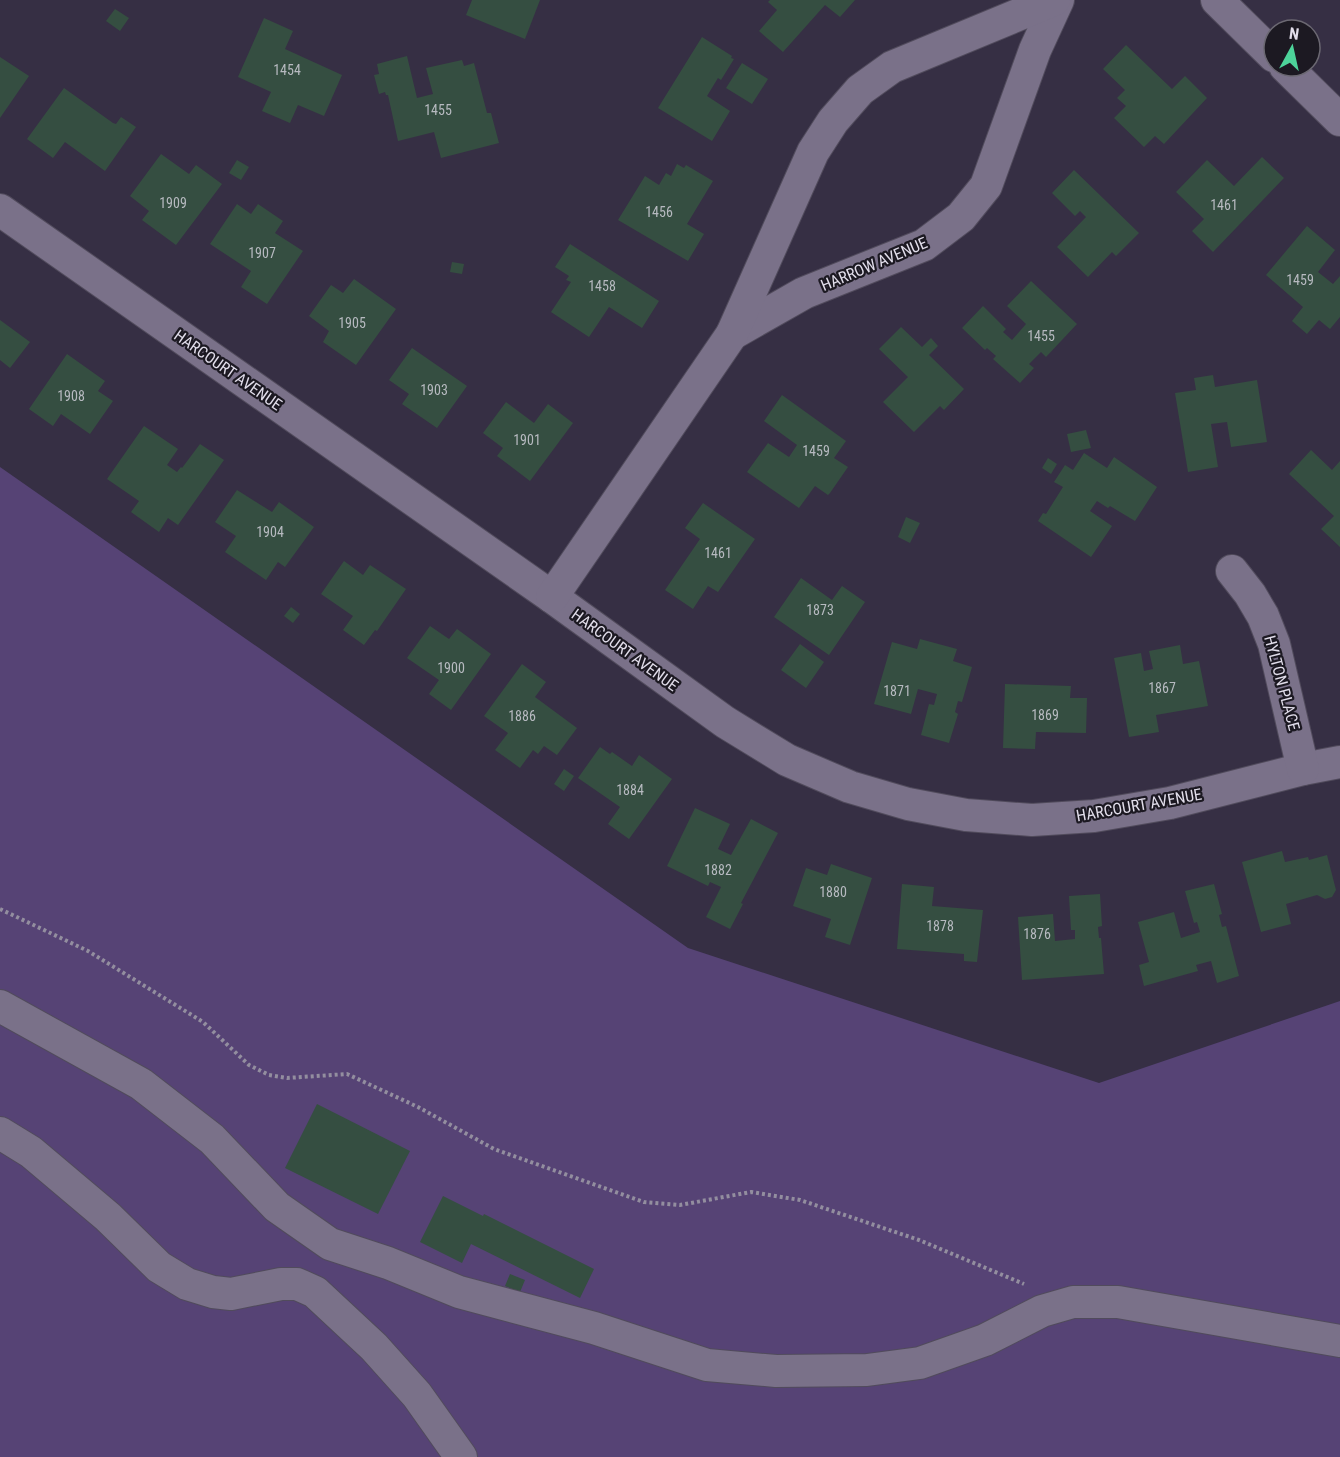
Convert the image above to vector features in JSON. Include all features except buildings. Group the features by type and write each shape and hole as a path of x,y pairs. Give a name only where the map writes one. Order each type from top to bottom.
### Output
{"street":[{"name":"HARROW AVENUE","path":"552,597 732,334 813,152 833,121 860,90 892,67 1056,0"},
{"name":"HARROW AVENUE","path":"732,334 804,294 924,245 961,217 986,186 1035,50 1056,0"},
{"path":"1217,0 1262,44"},
{"path":"1297,78 1340,120"},
{"name":"HARCOURT AVENUE","path":"0,210 552,597 725,722 787,760 850,787 908,804 966,815 1032,820 1094,816 1170,803 1303,769 1340,762"},
{"name":"HYLTON PLACE","path":"1232,571 1263,616 1274,644 1303,769"},
{"path":"0,1006 141,1084 212,1139 277,1207 330,1244 388,1263 459,1292 594,1328 707,1365 776,1371 856,1370 920,1363 985,1340 1042,1311 1073,1302 1118,1302 1340,1341"},
{"path":"0,1133 31,1152 108,1217 159,1267 187,1284 213,1292 231,1294 281,1284 297,1284 315,1292 374,1347 417,1395 461,1457"}],"path":[{"path":"0,909 88,951 153,991 203,1022 249,1065 269,1075 287,1078 347,1074 418,1107 494,1149 644,1202 680,1205 751,1192 800,1200 920,1240 1028,1286"}],"shaded area":[{"path":"0,467 688,948 1099,1083 1340,1001 1340,1457 0,1457"}]}
